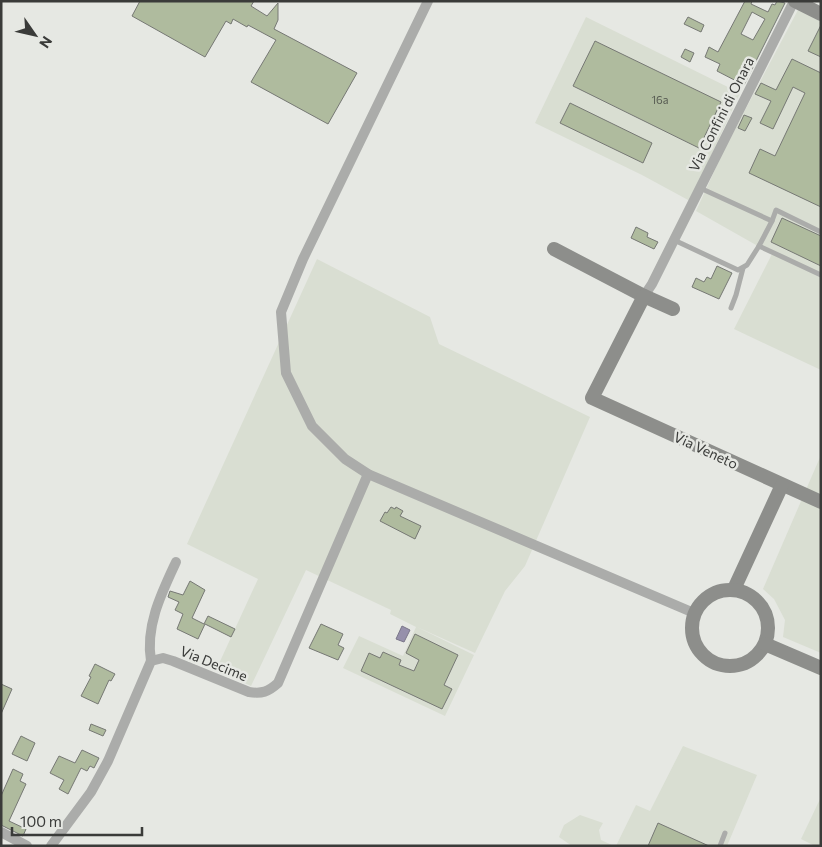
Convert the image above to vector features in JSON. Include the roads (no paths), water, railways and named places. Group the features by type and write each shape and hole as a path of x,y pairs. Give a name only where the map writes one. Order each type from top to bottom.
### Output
{"street":[{"path":"428,1 303,259 281,312 286,373 312,426 345,459 368,474 694,614"},
{"path":"795,1 821,14"},
{"name":"Via Confini di Onara","path":"644,296 652,284 795,1"},
{"path":"554,249 673,309"},
{"name":"Via Veneto","path":"644,296 592,398 821,502"},
{"name":"Via Decime","path":"151,661 163,658 173,661 249,692 261,694 269,691 278,683 368,474"},
{"path":"734,589 782,485"},
{"path":"50,846 96,784 108,760 151,661 149,650 152,620 160,596 176,562"},
{"path":"734,589 751,596 763,609 767,620 768,632 765,644 754,657 739,665 728,666 717,664 707,659 698,650 692,638 691,626 694,614 700,603 710,594 734,589"},
{"path":"765,644 821,668"},
{"path":"1,832 27,846"}],"lane":[{"path":"699,188 772,221"},
{"path":"674,240 738,270 747,265 759,246 776,210 821,232"},
{"path":"759,246 821,275"},
{"path":"731,308 744,267"},
{"path":"720,846 725,833"}]}
